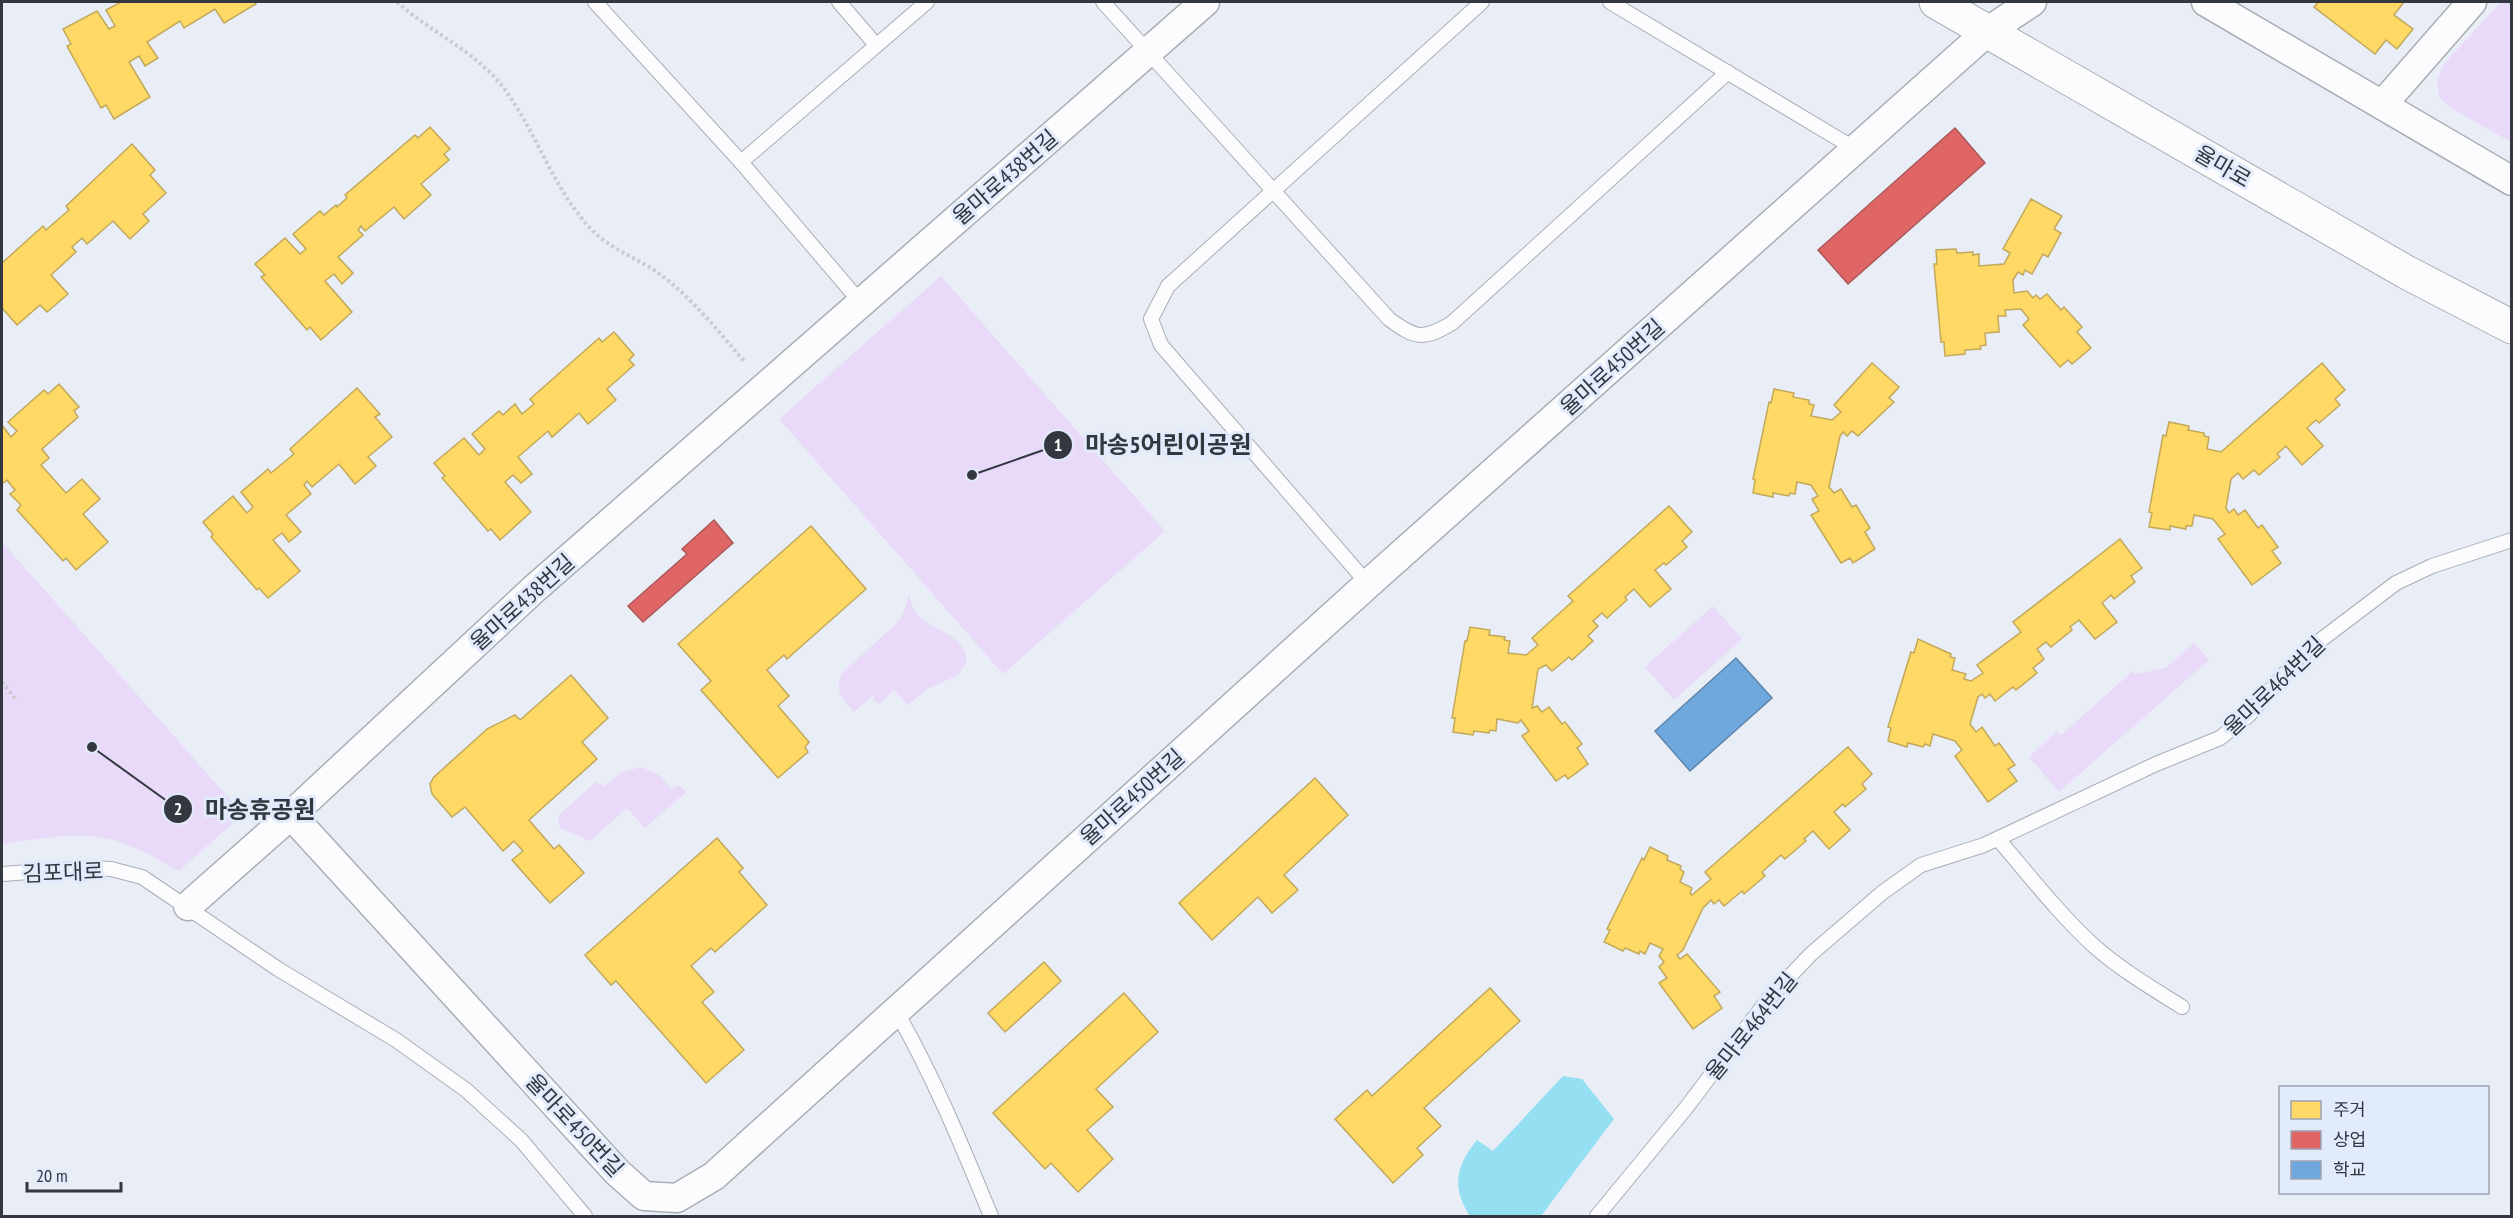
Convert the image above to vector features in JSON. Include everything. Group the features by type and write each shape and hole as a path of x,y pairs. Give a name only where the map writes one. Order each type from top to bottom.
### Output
{"street":[{"name":"율마로438번길","path":"188,906 291,815 534,589 1205,2"},
{"name":"율마로","path":"1936,2 2406,272 2511,327"},
{"name":"율마로450번길","path":"291,815 617,1172 644,1196 677,1198 714,1176 1368,584 1988,32 2032,2"},
{"path":"2206,2 2511,181"},
{"path":"2382,105 2472,2"}],"lane":[{"path":"595,2 741,162 862,304"},
{"path":"838,2 876,45"},
{"path":"741,162 927,2"},
{"path":"1103,2 1389,319 1408,333 1431,336 1452,322 1728,72"},
{"path":"1368,584 1161,345 1151,319 1168,286 1482,2"},
{"path":"1610,2 1857,150"},
{"name":"율마로464번길","path":"1597,1216 1686,1108 1769,998 1811,954 1883,892 1921,865 1998,839 2156,764 2220,738 2249,715 2301,655 2396,583 2432,566 2511,540"},
{"path":"1998,839 2057,907 2095,946 2132,975 2182,1007"},
{"name":"김포대로","path":"2,874 48,869 111,869 142,877 188,906"},
{"path":"188,906 278,969 396,1040 466,1090 520,1140 585,1216"},
{"path":"896,1011 925,1061 991,1216"}],"path":[{"path":"396,2 478,61 503,87 579,215 591,229 610,245 654,271 679,291 744,361"},
{"path":"2,682 17,701"}],"shaded area":[{"path":"2501,2 2511,2 2511,142 2449,107 2439,97 2437,81 2443,65"},
{"path":"941,276 1165,531 1003,674 779,419"},
{"path":"2,542 243,814 179,871 130,846 98,837 62,836 2,844"},
{"path":"909,595 916,613 922,619 961,645 967,662 957,676 929,688 908,705 894,690 879,704 874,701 873,695 854,712 840,694 840,678 843,672 898,622"},
{"path":"1713,606 1742,639 1674,700 1645,667"},
{"path":"2194,643 2209,660 2059,792 2029,757 2057,731 2061,735 2133,671 2135,674 2166,668"},
{"path":"641,767 658,774 672,789 680,785 686,792 645,828 627,808 590,841 560,828 558,819 560,814 596,782 604,786 623,772"}],"water":[{"path":"1563,1076 1582,1079 1614,1119 1541,1216 1470,1216 1460,1196 1458,1186 1458,1177 1464,1159 1477,1140 1493,1151"}],"building: 주거":[{"path":"121,2 254,2 256,4 224,23 215,9 184,28 180,21 147,42 158,58 145,66 139,56 129,62 150,97 114,119 106,105 101,108 67,46 71,44 63,29 97,11 109,29 115,26 106,10"},
{"path":"2318,2 2404,2 2394,15 2413,29 2397,49 2386,40 2375,54 2314,7"},
{"path":"430,127 450,149 444,154 449,160 421,184 431,195 404,219 394,207 365,231 361,226 358,230 363,235 338,257 353,273 342,284 334,274 325,281 352,312 321,340 310,327 307,330 261,277 265,275 255,264 285,238 300,254 306,249 293,234 320,211 324,215 336,205 337,207 347,198 345,195 415,135 418,138"},
{"path":"132,144 155,170 150,175 166,193 143,214 149,221 130,239 113,221 87,244 82,238 72,247 76,252 51,275 68,294 47,312 40,305 17,325 2,308 2,263 43,226 46,230 69,210 66,206"},
{"path":"2031,199 2062,216 2054,229 2061,233 2048,257 2043,254 2032,274 2025,270 2023,275 2018,272 2013,280 2014,293 2027,291 2033,298 2036,295 2040,299 2047,294 2061,310 2064,307 2082,327 2077,332 2091,348 2072,364 2068,360 2060,367 2023,325 2029,319 2021,309 2005,310 2006,316 1998,316 1999,332 1985,333 1986,345 1980,346 1981,349 1965,350 1965,354 1945,356 1944,342 1941,342 1934,264 1937,264 1936,250 1956,249 1957,253 1979,254 1979,266 2004,264 2010,253 2003,249"},
{"path":"614,332 634,355 629,360 634,365 607,389 616,400 588,424 579,413 552,437 548,431 518,457 532,474 521,483 513,475 505,482 531,512 500,540 491,529 488,531 442,478 445,476 434,463 464,438 479,455 485,449 472,434 499,411 503,415 515,404 522,414 534,404 530,399 599,338 602,342"},
{"path":"1872,363 1899,387 1889,398 1894,402 1858,436 1852,431 1847,436 1843,432 1840,436 1829,487 1834,493 1841,489 1852,507 1856,505 1870,528 1865,532 1875,549 1853,563 1850,558 1841,563 1811,515 1819,511 1812,499 1818,496 1811,485 1797,482 1795,494 1790,493 1789,496 1773,493 1773,497 1753,493 1755,480 1753,479 1769,402 1771,403 1774,389 1794,393 1793,397 1809,400 1809,404 1814,405 1811,416 1832,420 1841,412 1834,405"},
{"path":"2322,363 2345,390 2335,399 2340,405 2319,423 2316,420 2307,428 2323,446 2302,465 2286,446 2277,454 2280,457 2259,475 2254,470 2243,479 2238,473 2231,479 2226,508 2229,513 2234,509 2238,515 2245,510 2258,528 2262,525 2278,547 2272,551 2281,563 2252,585 2218,539 2225,534 2213,519 2194,515 2192,526 2186,526 2186,529 2170,526 2170,530 2149,527 2152,513 2149,512 2163,435 2166,436 2169,422 2189,426 2188,430 2204,433 2204,436 2209,437 2207,449 2221,452"},
{"path":"59,384 79,407 74,411 78,417 42,449 49,458 41,465 66,493 82,479 100,499 83,514 108,542 76,570 66,558 63,561 17,510 21,505 10,494 15,490 7,480 2,484 2,425 11,437 17,431 8,422 44,390 48,394"},
{"path":"357,388 380,414 375,417 392,437 368,457 376,466 355,484 339,464 312,487 307,481 304,485 311,494 286,515 301,532 289,542 282,533 273,540 300,571 268,598 259,588 257,590 211,537 213,534 203,522 233,496 247,513 253,507 241,492 268,469 271,473 294,454 290,449"},
{"path":"1669,506 1692,532 1682,541 1687,547 1666,565 1664,563 1655,570 1671,589 1650,607 1634,589 1625,597 1627,600 1607,618 1602,613 1593,621 1598,626 1588,636 1593,641 1572,660 1569,657 1552,671 1546,665 1538,669 1532,708 1537,706 1542,712 1549,707 1562,724 1565,722 1582,744 1577,748 1588,764 1568,779 1565,775 1556,781 1522,736 1529,731 1521,720 1518,723 1497,719 1496,731 1490,730 1489,733 1474,731 1473,735 1453,732 1455,718 1452,718 1465,641 1467,641 1470,627 1490,630 1489,635 1505,637 1504,640 1510,641 1508,653 1526,655 1538,645 1532,638 1573,601 1568,596"},
{"path":"811,526 866,589 787,659 784,655 767,670 789,696 778,706 809,742 805,747 808,752 778,778 701,690 711,681 678,644"},
{"path":"2120,539 2142,568 2131,576 2135,582 2114,599 2111,595 2102,603 2117,622 2095,639 2079,620 2070,627 2072,630 2051,647 2046,642 2037,649 2044,659 2033,668 2037,673 2016,690 2013,687 1995,701 1990,694 1985,698 1982,694 1978,697 1970,724 1976,732 1982,727 1995,746 1999,743 2015,765 2008,769 2017,781 1988,802 1955,756 1962,750 1955,741 1933,734 1930,746 1925,744 1923,747 1908,743 1907,747 1888,741 1891,728 1888,727 1911,652 1914,653 1918,639 1951,654 1950,657 1955,658 1952,670 1966,674 1964,679 1971,681 1983,673 1977,665 2021,632 2013,622"},
{"path":"571,675 608,718 582,742 597,759 529,820 554,849 559,845 584,873 550,903 512,860 523,851 514,841 503,851 465,807 452,817 432,794 430,784 434,777 487,729 515,715 520,720"},
{"path":"1848,747 1872,774 1862,784 1866,789 1845,807 1843,804 1834,812 1850,830 1829,849 1813,831 1804,839 1806,841 1785,859 1781,855 1762,872 1765,876 1744,894 1742,891 1724,906 1719,900 1714,904 1711,900 1703,908 1683,950 1677,955 1680,959 1687,954 1720,992 1714,996 1722,1008 1693,1029 1659,983 1667,978 1659,967 1664,962 1659,956 1663,949 1650,943 1645,954 1640,951 1639,954 1625,948 1623,951 1604,942 1610,930 1607,929 1642,858 1644,860 1650,847 1668,856 1667,860 1681,866 1680,869 1684,872 1680,882 1692,888 1690,893 1692,895 1711,879 1705,872"},
{"path":"1315,778 1348,815 1284,875 1298,890 1272,913 1258,897 1212,940 1179,903"},
{"path":"717,838 743,868 739,872 767,905 715,952 711,948 691,966 714,992 702,1002 744,1050 706,1083 616,981 611,985 585,955"},
{"path":"1044,962 1061,981 1005,1032 988,1013"},
{"path":"1490,988 1520,1021 1424,1108 1441,1126 1417,1148 1423,1155 1393,1183 1335,1119 1367,1090 1372,1096"},
{"path":"1124,993 1158,1032 1096,1089 1113,1107 1087,1130 1113,1159 1078,1192 1051,1163 1045,1169 993,1113"}],"building: 상업":[{"path":"1955,128 1985,163 1848,284 1818,250"},
{"path":"714,520 733,543 643,622 628,606 687,554 682,549"}],"building: 학교":[{"path":"1736,658 1772,698 1690,771 1655,731"}],"place":[{"name":"마송5어린이공원","path":"972,475"},
{"name":"마송휴공원","path":"92,747"}]}
